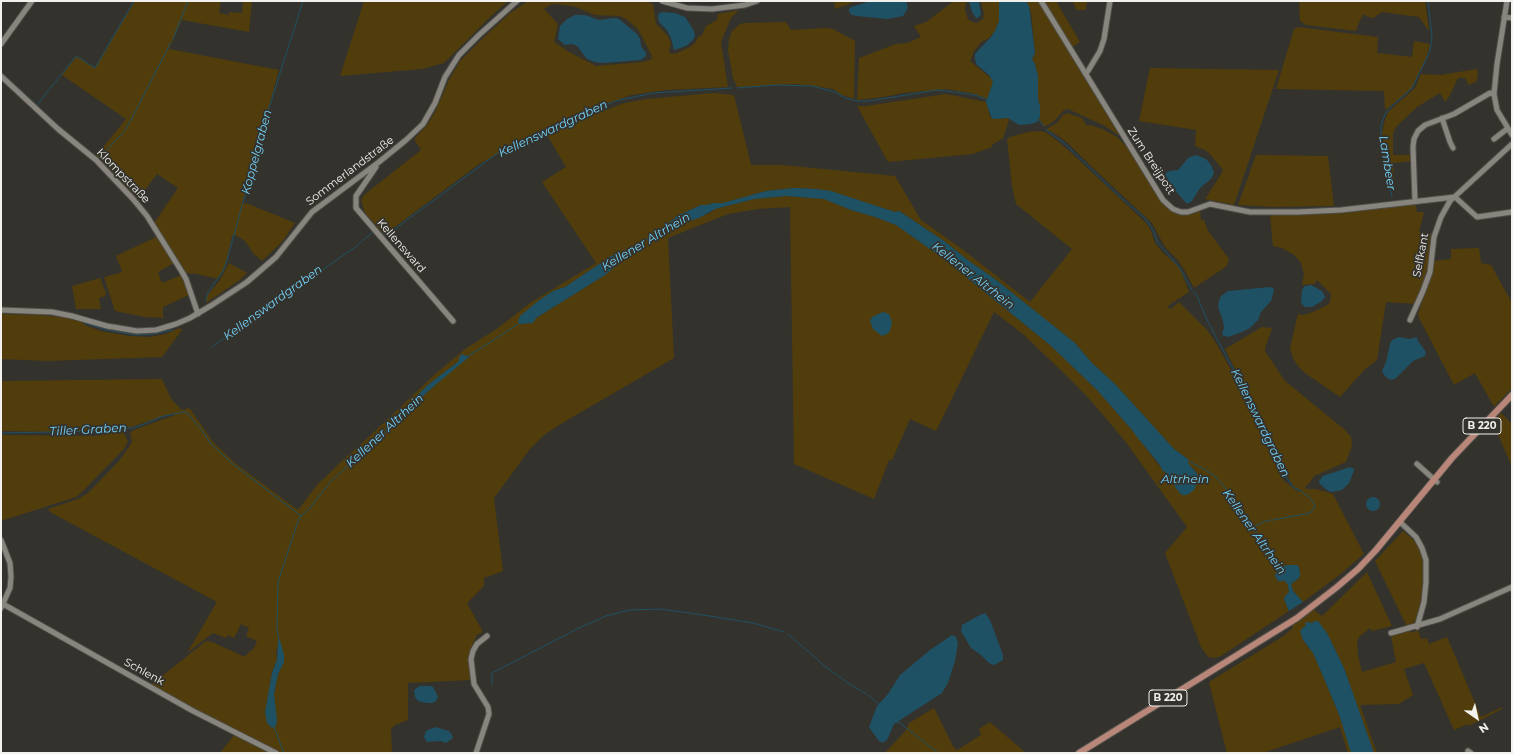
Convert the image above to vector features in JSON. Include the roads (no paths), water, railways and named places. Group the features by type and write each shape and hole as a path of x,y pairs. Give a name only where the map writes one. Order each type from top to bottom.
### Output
{"main road":[{"name":"B 220","path":"1079,753 1257,643 1324,598 1358,569 1436,481 1482,426 1512,395"}],"street":[{"path":"1,44 32,1"},
{"name":"Sommerlandstraße","path":"1,310 52,312 107,326 137,331 156,330 176,324 198,314 231,293 259,272 276,257 312,212 379,162 423,124 435,103 445,77 452,65 479,35 517,1"},
{"path":"662,1 688,8 712,9 745,5 757,1"},
{"name":"Zum Breijpott","path":"1041,1 1163,200 1178,211 1188,212 1210,204 1250,212 1341,210 1455,197"},
{"path":"1085,73 1088,71 1100,51 1104,39 1110,1"},
{"path":"1507,1 1494,94 1497,110 1507,129 1512,135"},
{"path":"1504,17 1512,18"},
{"name":"Klompstraße","path":"1,76 58,129 96,160 133,199 147,216 186,279 198,314"},
{"path":"1415,201 1413,147 1414,139 1418,131 1425,125 1454,114 1490,93 1494,94"},
{"path":"1442,118 1450,142 1454,148"},
{"path":"1494,139 1507,129"},
{"name":"Selfkant","path":"1410,320 1430,272 1434,237 1437,226 1450,201 1512,144"},
{"name":"Kellensward","path":"379,162 356,196 356,208 453,321"},
{"path":"1455,197 1477,217 1512,212"},
{"path":"1417,464 1436,481"},
{"path":"1400,522 1416,537 1426,560 1424,602 1417,627"},
{"name":"Schlenk","path":"1,540 10,563 11,577 10,588 2,606 193,711 276,753"},
{"path":"1391,633 1417,627 1440,619 1512,587"},
{"path":"476,753 489,714 488,707 474,684 471,660 473,651 477,644 487,636"}],"water":[{"path":"871,1 906,1 908,8 903,16 888,19 856,16 849,12 851,7"},
{"path":"969,1 979,2 981,14 978,18 976,18 972,12"},
{"path":"999,1 1026,1 1029,6 1035,53 1032,59 1038,76 1038,99 1040,106 1040,117 1037,122 1031,124 1019,125 1008,118 992,119 986,102 993,82 989,75 977,65 975,54 995,31 999,21"},
{"path":"661,12 675,13 685,17 693,29 695,35 693,40 686,46 674,50 667,30 659,22 658,15"},
{"path":"575,15 585,15 599,20 614,18 619,19 637,34 646,56 641,60 602,63 587,59 577,46 572,44 565,45 558,39 560,26 567,19"},
{"path":"1196,155 1206,159 1211,165 1214,173 1211,179 1200,188 1192,201 1187,204 1172,187 1165,174 1169,171 1178,170 1188,158"},
{"name":"Altrhein","path":"794,188 831,191 895,212 899,211 944,241 995,279 1075,343 1091,362 1115,384 1174,449 1188,459 1188,463 1198,475 1198,481 1194,490 1187,495 1182,495 1178,491 1162,470 1160,465 1132,430 1097,390 1050,345 944,259 896,225 824,199 786,196 754,199 715,209 699,218 668,228 665,226 677,216 701,205 723,203 766,191"},
{"path":"627,251 627,255 621,262 605,275 536,318 533,323 520,324 518,321 520,316 553,291 565,287 611,256"},
{"path":"1311,285 1322,291 1325,297 1322,301 1312,307 1305,307 1301,303 1302,290 1305,286"},
{"path":"1270,287 1274,290 1271,301 1261,312 1258,320 1250,328 1242,332 1228,337 1224,336 1222,334 1224,328 1223,321 1218,307 1221,296 1228,291"},
{"path":"883,312 889,314 892,322 890,331 882,336 873,329 870,321 872,317"},
{"path":"1399,337 1409,339 1417,337 1418,341 1426,352 1425,356 1413,361 1395,379 1390,380 1382,371 1392,340"},
{"path":"462,354 469,357 424,395 416,406 387,432 385,430 414,398 429,384 459,361 459,357"},
{"path":"1350,467 1354,469 1354,471 1349,483 1342,490 1331,492 1320,484 1319,481 1323,476"},
{"path":"1373,497 1378,499 1380,504 1378,509 1373,511 1368,509 1366,504 1368,499"},
{"path":"1297,565 1299,567 1299,578 1291,584 1293,591 1303,602 1289,611 1284,599 1289,592 1288,585 1285,581 1278,581 1275,576 1278,567"},
{"path":"985,613 990,620 1003,655 1003,660 994,665 989,663 971,648 961,631 962,625"},
{"path":"1318,621 1327,633 1344,668 1374,753 1352,753 1350,750 1340,717 1323,676 1313,653 1303,640 1300,631 1306,625 1305,623"},
{"path":"952,635 956,637 958,643 955,661 948,683 942,693 894,724 887,740 882,743 878,740 869,727 877,706 888,694 900,675 930,650"},
{"path":"280,640 284,655 284,662 278,674 274,694 277,720 276,726 272,728 267,723 265,712 272,673 277,660 278,641"},
{"path":"420,686 433,687 438,697 435,702 427,703 418,701 415,697 414,690"},
{"path":"435,727 449,731 453,738 446,743 441,741 427,742 424,737 426,731"}],"waterway":[{"path":"1,72 37,105 76,56 95,68 134,1"},
{"path":"173,39 188,1"},
{"name":"Koppelgraben","path":"206,301 207,294 223,271 227,260 268,111 303,1"},
{"name":"Lambeer","path":"1392,197 1381,137 1381,126 1385,114 1412,88 1430,51 1432,37 1428,1"},
{"path":"131,120 171,42"},
{"name":"Kellenswardgraben","path":"737,88 776,85 812,86 835,92 845,98 857,101 869,101 937,90 954,92"},
{"name":"Kellenswardgraben","path":"378,229 385,236 499,152 547,129 615,101 653,93 732,88"},
{"name":"Kellenswardgraben","path":"956,92 975,95 988,100"},
{"name":"Kellenswardgraben","path":"1038,119 1044,126"},
{"path":"125,130 130,121"},
{"name":"Kellenswardgraben","path":"1045,129 1064,143 1119,196 1145,218 1153,230 1158,243 1179,267 1192,290"},
{"path":"98,159 124,132"},
{"name":"Kellener Altrhein","path":"626,253 667,226"},
{"name":"Kellenswardgraben","path":"212,347 354,248 374,231"},
{"name":"Kellenswardgraben","path":"1194,292 1208,322 1247,395 1283,472 1293,487 1310,498 1315,505 1310,513 1273,520"},
{"path":"84,323 106,330 136,335 153,334 173,330"},
{"name":"Kellener Altrhein","path":"467,357 520,323"},
{"name":"Tiller Graben","path":"1,433 106,431 115,428 132,428 160,417 186,412 201,429 211,444 234,465 301,516"},
{"name":"Kellener Altrhein","path":"279,641 277,629 278,582 298,521 331,481 387,431"},
{"name":"Kellener Altrhein","path":"1188,461 1206,470 1216,477 1223,485 1280,567"},
{"name":"Kellenswardgraben","path":"1253,527 1271,520"},
{"path":"492,685 492,673 579,628 606,616 629,610 659,609 697,614 753,623 784,632"},
{"path":"788,634 826,667 866,694"},
{"path":"868,695 880,705"},
{"path":"896,722 900,723 938,753"},
{"name":"Kellener Altrhein","path":"274,727 284,753"}]}
